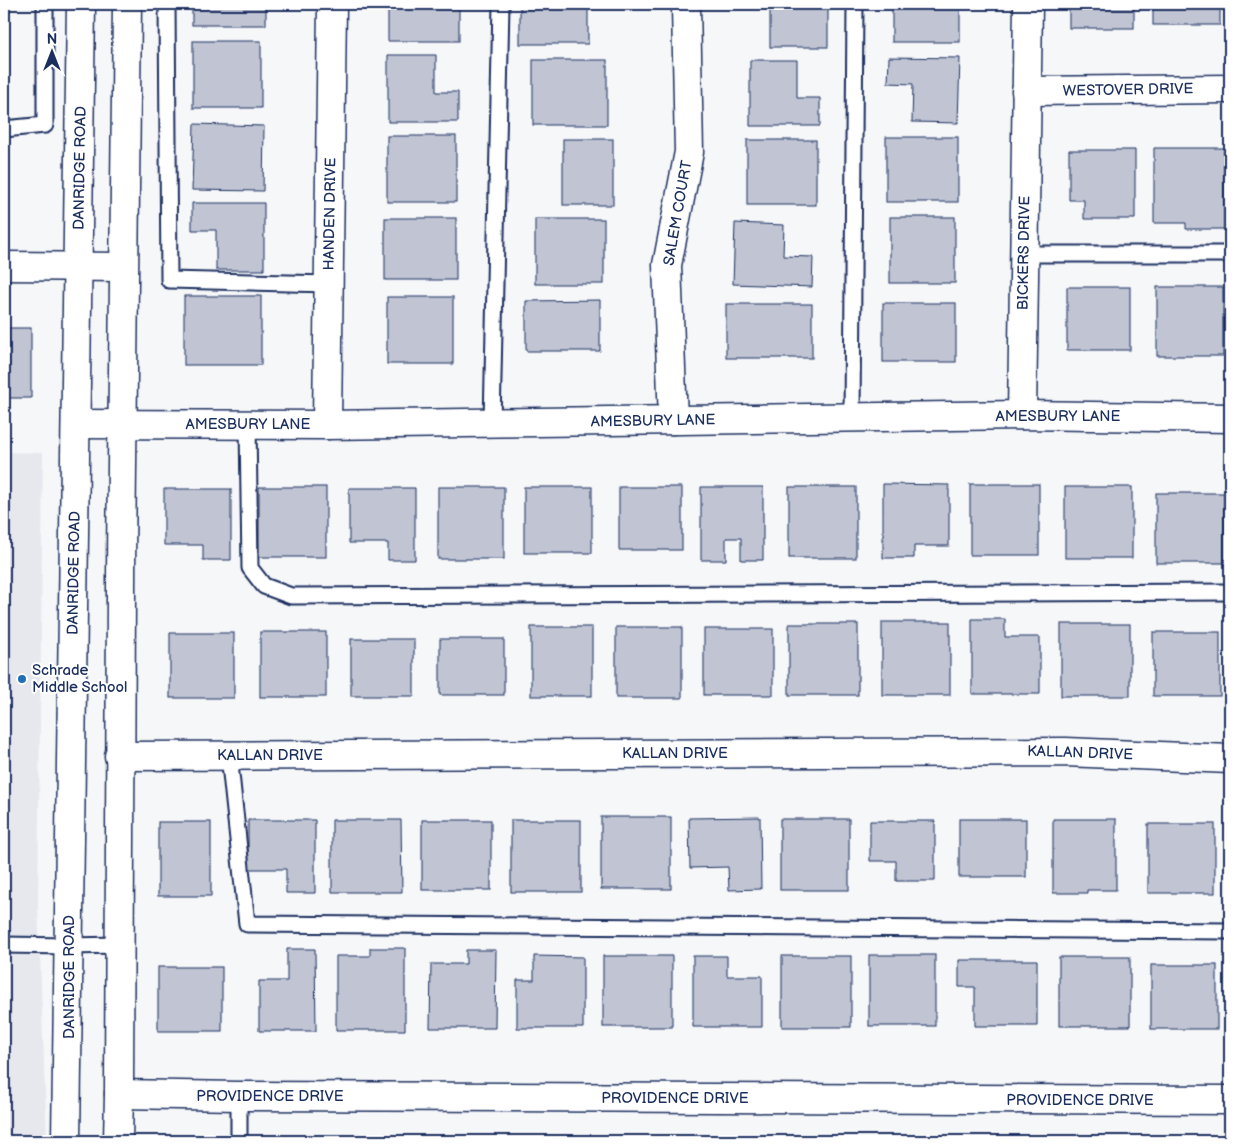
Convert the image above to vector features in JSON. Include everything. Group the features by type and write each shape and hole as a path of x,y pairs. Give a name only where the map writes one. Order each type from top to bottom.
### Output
{"street":[{"name":"DANRIDGE ROAD","path":"66,1141 81,4"},
{"path":"118,1141 119,756 127,4"},
{"name":"HANDEN DRIVE","path":"327,425 332,4"},
{"path":"1026,91 1028,4"},
{"name":"SALEM COURT","path":"673,420 667,265 689,152 686,6"},
{"name":"WESTOVER DRIVE","path":"1026,91 1230,90"},
{"name":"BICKERS DRIVE","path":"1022,416 1026,91"},
{"path":"4,266 123,267"},
{"name":"AMESBURY LANE","path":"76,424 327,425 1022,416 1230,418"},
{"name":"KALLAN DRIVE","path":"119,756 1066,752 1230,760"},
{"name":"PROVIDENCE DRIVE","path":"119,1094 1230,1100"}],"lane":[{"path":"4,129 45,125 45,4"},
{"path":"167,4 169,280 329,284"},
{"path":"492,423 501,4"},
{"path":"852,418 855,4"},
{"path":"1024,254 1230,254"},
{"path":"248,424 250,568 264,586 291,596 1230,592"},
{"path":"229,755 247,924 1230,931"},
{"path":"4,945 119,945"},
{"path":"239,1096 239,1141"}],"shaded area":[{"name":"Schrade Middle School","path":"4,452 43,453 38,905 47,1141 4,1141"}],"building":[{"path":"4,4 6,4 7,40 4,40"},
{"path":"192,4 266,4 266,25 192,25"},
{"path":"388,4 459,4 459,41 388,41"},
{"path":"520,4 588,4 588,44 520,44"},
{"path":"770,4 828,4 828,47 770,47"},
{"path":"892,4 960,4 960,42 892,42"},
{"path":"1069,4 1134,4 1134,28 1069,28"},
{"path":"1153,4 1220,4 1220,25 1153,25"},
{"path":"193,41 261,41 261,108 193,108"},
{"path":"388,55 436,55 436,92 458,92 458,122 388,122"},
{"path":"889,57 960,58 958,123 912,122 913,84 888,83"},
{"path":"533,60 607,60 607,125 533,125"},
{"path":"750,60 797,60 797,98 820,98 820,126 750,126"},
{"path":"194,124 264,126 263,191 192,190"},
{"path":"387,136 456,136 456,202 387,202"},
{"path":"886,137 958,137 958,202 886,202"},
{"path":"563,139 613,139 613,205 563,205"},
{"path":"747,140 816,140 816,205 747,205"},
{"path":"1154,148 1224,148 1224,229 1186,229 1186,223 1154,223"},
{"path":"1069,150 1135,150 1135,219 1084,219 1084,200 1069,200"},
{"path":"192,203 264,203 264,270 216,270 216,230 192,230"},
{"path":"890,217 955,217 955,283 890,283"},
{"path":"385,218 456,218 456,280 385,280"},
{"path":"535,219 604,219 604,284 535,284"},
{"path":"735,223 784,225 783,256 813,257 812,287 733,284"},
{"path":"1067,287 1130,287 1130,350 1067,350"},
{"path":"1157,287 1223,287 1223,356 1157,356"},
{"path":"184,296 261,296 261,365 184,365"},
{"path":"387,297 453,297 453,364 387,364"},
{"path":"600,300 600,351 526,351 526,301"},
{"path":"883,303 956,303 956,362 883,362"},
{"path":"726,304 812,304 812,358 726,358"},
{"path":"4,328 31,328 31,398 4,398"},
{"path":"883,484 949,485 949,546 914,546 914,558 883,558"},
{"path":"970,484 1039,484 1039,555 970,555"},
{"path":"259,487 326,487 326,557 259,557"},
{"path":"438,487 504,487 504,559 438,559"},
{"path":"524,487 592,487 592,553 524,553"},
{"path":"619,487 682,487 682,550 619,550"},
{"path":"701,487 763,487 763,560 741,560 741,538 726,538 726,560 701,560"},
{"path":"789,487 856,487 856,558 789,558"},
{"path":"1065,487 1132,487 1132,558 1065,558"},
{"path":"349,488 415,488 415,560 388,560 388,543 349,543"},
{"path":"164,489 231,489 231,560 203,560 203,545 164,545"},
{"path":"1156,493 1224,493 1224,563 1156,563"},
{"path":"972,619 1005,619 1005,637 1040,637 1040,694 972,694"},
{"path":"882,622 950,622 950,695 882,695"},
{"path":"789,624 858,624 858,695 789,695"},
{"path":"1061,624 1130,624 1130,696 1061,696"},
{"path":"531,627 592,627 592,696 531,696"},
{"path":"616,627 682,627 682,698 616,698"},
{"path":"704,629 773,629 773,695 704,695"},
{"path":"260,632 326,632 326,697 260,697"},
{"path":"1153,632 1220,632 1220,696 1153,696"},
{"path":"170,633 234,633 234,698 170,698"},
{"path":"351,639 414,639 414,696 351,696"},
{"path":"440,639 504,639 504,695 440,695"},
{"path":"601,817 671,817 671,889 601,889"},
{"path":"760,817 761,889 729,890 728,867 690,868 689,818"},
{"path":"780,819 849,819 849,890 780,890"},
{"path":"959,819 1026,819 1026,877 959,877"},
{"path":"1053,819 1116,819 1116,890 1087,890 1087,893 1053,893"},
{"path":"248,820 315,820 315,893 286,893 286,869 248,869"},
{"path":"332,820 401,820 402,892 332,892"},
{"path":"422,820 491,820 491,890 422,890"},
{"path":"511,820 581,820 581,892 511,892"},
{"path":"870,821 935,821 935,881 896,881 896,861 870,861"},
{"path":"158,822 211,822 211,896 158,896"},
{"path":"1148,824 1215,824 1215,893 1148,893"},
{"path":"370,948 405,948 405,1030 336,1030 336,956 370,956"},
{"path":"287,949 315,949 316,1031 259,1031 259,981 287,981"},
{"path":"466,950 496,950 495,1028 430,1028 431,964 466,964"},
{"path":"869,955 935,955 935,1026 869,1026"},
{"path":"534,956 583,957 583,1028 517,1028 517,980 534,980"},
{"path":"603,956 672,956 672,1027 603,1027"},
{"path":"693,956 727,956 727,976 762,976 762,1027 693,1027"},
{"path":"782,956 851,956 851,1027 782,1027"},
{"path":"1059,957 1130,957 1130,1026 1059,1026"},
{"path":"959,960 1037,960 1037,1026 975,1026 975,987 959,987"},
{"path":"1151,965 1217,965 1217,1029 1151,1029"},
{"path":"158,967 222,967 222,1031 158,1031"}],"place":[{"name":"Schrade Middle School","path":"22,679"}]}
